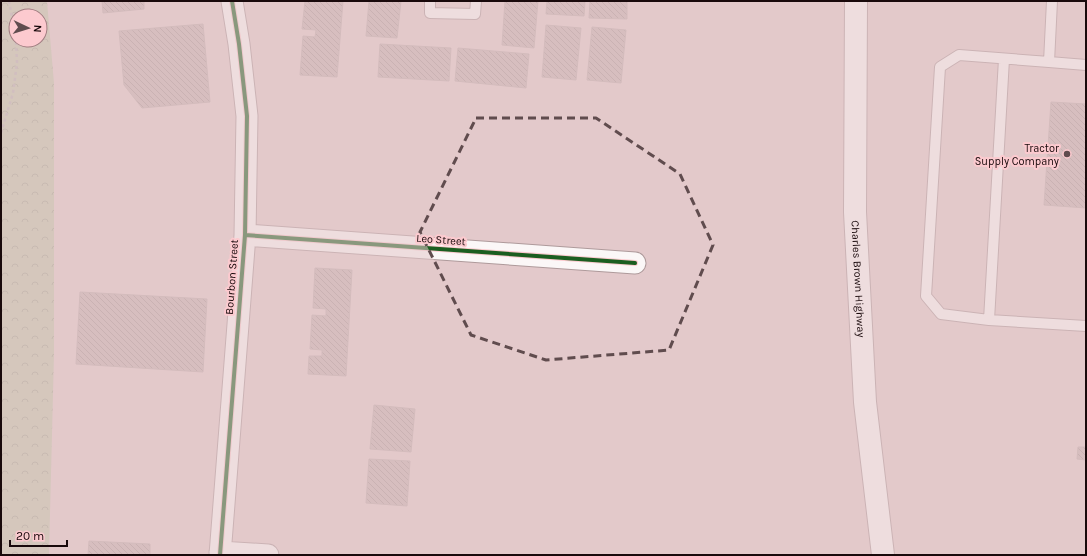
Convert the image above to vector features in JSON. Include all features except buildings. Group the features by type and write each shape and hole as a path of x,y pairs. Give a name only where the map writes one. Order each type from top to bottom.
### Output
{"main road":[{"name":"Charles Brown Highway","path":"856,1 856,227 865,402 883,555"}],"street":[{"name":"Bourbon Street","path":"220,553 245,235 247,116 240,44 232,1"},
{"name":"Leo Street","path":"245,235 635,263"},
{"path":"220,553 268,555"}],"lane":[{"path":"430,1 430,12 475,14 476,1"},
{"path":"1049,62 1052,1"},
{"path":"1086,65 959,55 940,67 926,296 941,314 989,320 1086,326"},
{"path":"989,320 1004,59"}],"path":[{"path":"1,133 13,92 17,63 16,48"}],"highlighted area":[{"path":"476,118 596,118 680,174 713,245 669,350 546,360 471,335 420,232"}],"green space":[{"path":"1,1 47,1 48,8 8,8 8,48 48,48 48,13 54,83 54,355 49,555 1,555"}],"cycle path":[{"path":"220,555 245,235 247,116 239,44 232,1"},
{"path":"245,235 635,263"}],"place":[{"name":"Tractor Supply Company","path":"1067,154"}]}
